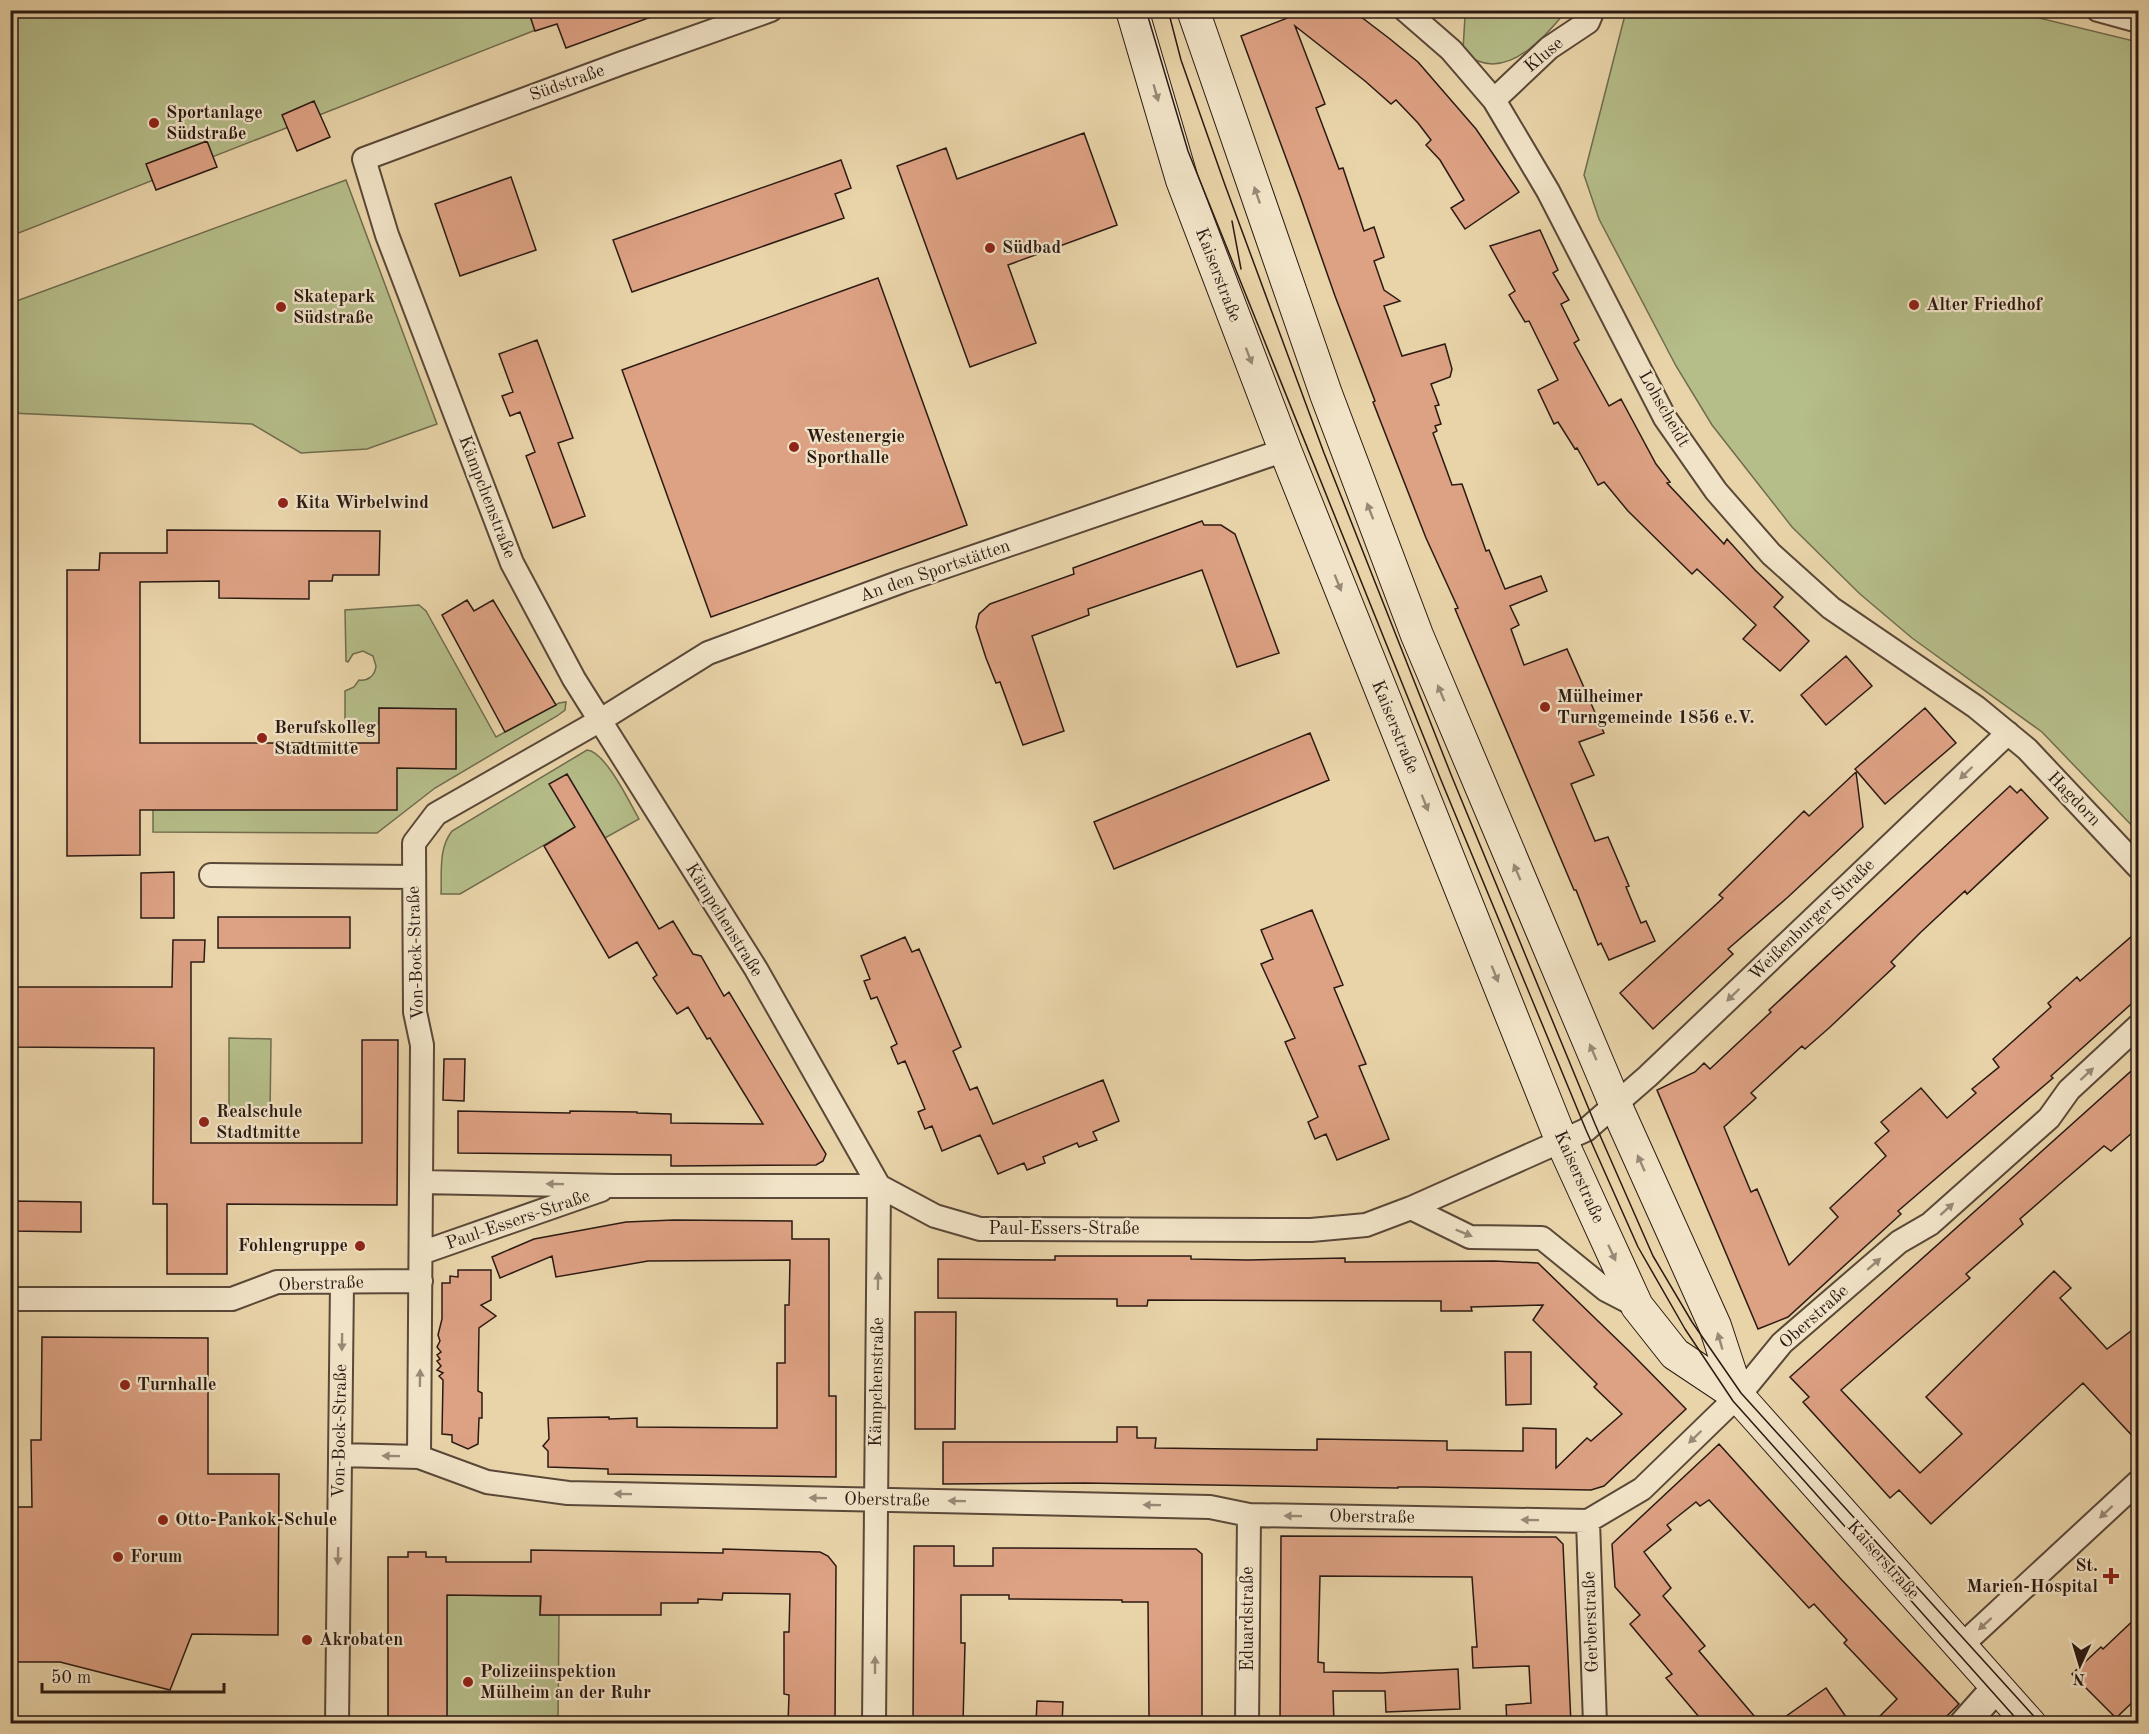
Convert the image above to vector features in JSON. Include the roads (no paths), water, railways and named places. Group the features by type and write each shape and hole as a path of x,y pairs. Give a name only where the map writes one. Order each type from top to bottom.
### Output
{"main road":[{"name":"Kaiserstraße","path":"1132,10 1182,180 1285,450 1563,1142 1637,1306 1675,1354 1738,1396 2030,1724"},
{"name":"Kaiserstraße","path":"1193,10 1326,394 1417,635 1616,1106 1715,1326 1738,1396"}],"street":[{"name":"Südstraße","path":"364,159 771,10"},
{"name":"Lohscheidt","path":"1405,10 1450,50 1494,100 1548,190 1665,418 1716,490 1771,554 1831,608 1976,707 2008,733"},
{"name":"Kluse","path":"1494,100 1549,48 1588,22 1593,10"},
{"path":"2098,10 2139,21"},
{"name":"Kämpchenstraße","path":"364,159 387,235 512,563 563,660 756,969 879,1186 874,1724"},
{"name":"An den Sportstätten","path":"599,720 708,653 903,581 1285,450"},
{"name":"Von-Bock-Straße","path":"421,1281 422,1045 415,1012 414,843 436,814 599,720"},
{"name":"Weißenburger Straße","path":"1563,1142 1586,1130 1616,1106 2008,733"},
{"name":"Hagdorn","path":"2008,733 2027,749 2139,867"},
{"name":"Von-Bock-Straße","path":"211,875 413,877"},
{"name":"Oberstraße","path":"340,1455 419,1457 488,1482 568,1493 1210,1507 1249,1515 1588,1521 1642,1490 1738,1396 1782,1343 1899,1242 1930,1224 2049,1118 2069,1090 2139,1026"},
{"name":"Paul-Essers-Straße","path":"421,1182 614,1186 879,1186 935,1216 980,1229 1311,1230 1366,1225 1411,1208 1563,1142"},
{"name":"Paul-Essers-Straße","path":"421,1253 614,1186"},
{"path":"1411,1208 1470,1237 1542,1238 1606,1290 1637,1306"},
{"path":"419,1457 421,1281"},
{"name":"Oberstraße","path":"10,1299 232,1299 277,1282 421,1281"},
{"name":"Von-Bock-Straße","path":"337,1724 342,1283"},
{"path":"1961,1646 2139,1482"},
{"name":"Eduardstraße","path":"1247,1724 1249,1515"},
{"name":"Gerberstraße","path":"1588,1521 1595,1724"},
{"path":"1964,1724 1996,1688"}],"tram line":[{"path":"1146,10 1188,151 1441,780 1586,1130 1638,1247 1685,1329 1733,1401 2021,1724"},
{"path":"1168,10 1181,60 1225,185 1324,453 1452,777 1595,1124 1653,1256 1692,1322 1741,1393 2041,1724"},
{"path":"1232,221 1241,269"}],"place":[{"name":"Sportanlage Südstraße","path":"154,123"},
{"name":"Südbad","path":"990,248"},
{"name":"Alter Friedhof","path":"1914,305"},
{"name":"Skatepark Südstraße","path":"281,307"},
{"name":"Westenergie Sporthalle","path":"794,447"},
{"name":"Kita Wirbelwind","path":"283,503"},
{"name":"Mülheimer Turngemeinde 1856 e.V.","path":"1545,707"},
{"name":"Berufskolleg Stadtmitte","path":"262,738"},
{"name":"Realschule Stadtmitte","path":"204,1122"},
{"name":"Fohlengruppe","path":"360,1246"},
{"name":"Turnhalle","path":"125,1385"},
{"name":"Otto-Pankok-Schule","path":"163,1520"},
{"name":"Forum","path":"118,1557"},
{"name":"St. Marien-Hospital","path":"2111,1576"},
{"name":"Akrobaten","path":"307,1640"},
{"name":"Polizeiinspektion Mülheim an der Ruhr","path":"468,1682"}]}
